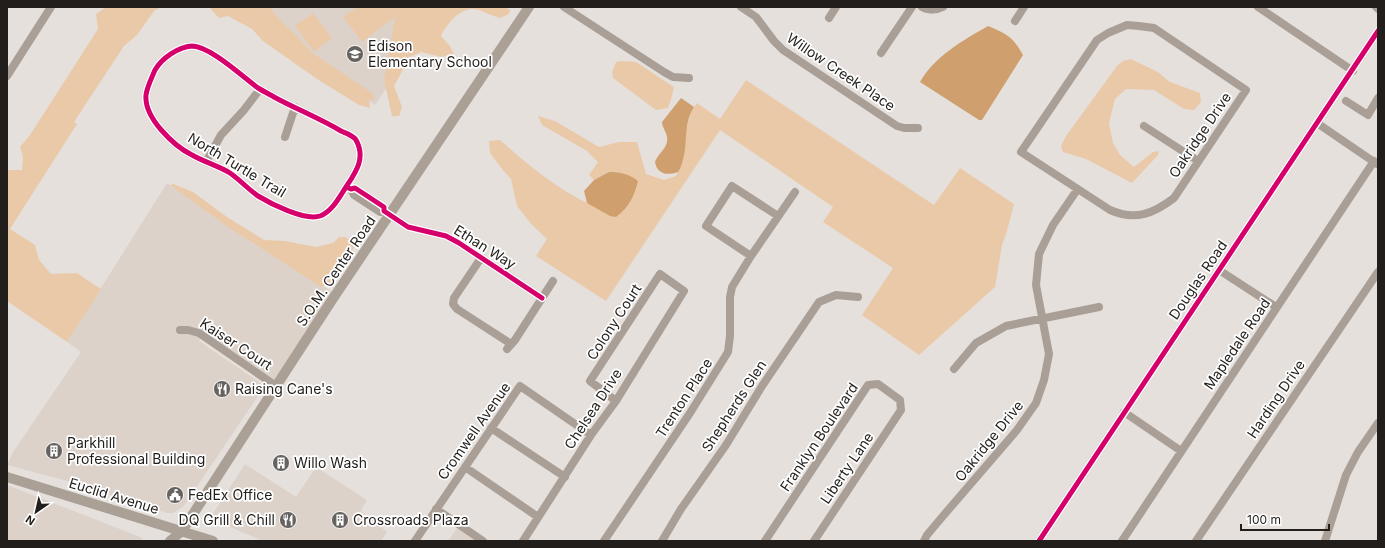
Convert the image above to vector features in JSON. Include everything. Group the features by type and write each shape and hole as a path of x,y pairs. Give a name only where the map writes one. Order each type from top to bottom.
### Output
{"main road":[{"name":"S.O.M. Center Road","path":"179,541 182,531 387,213 529,7"},
{"name":"Euclid Avenue","path":"7,477 213,541"},
{"name":"S.O.M. Center Road","path":"170,541 182,531"}],"street":[{"path":"7,76 51,7"},
{"path":"564,7 664,72 673,77 689,78"},
{"name":"Willow Creek Place","path":"740,7 756,17 774,41 783,50 897,126 904,128 918,128"},
{"path":"829,18 836,7"},
{"path":"881,52 912,7"},
{"path":"922,7 926,9 939,9 944,7"},
{"path":"1015,21 1024,7"},
{"path":"1258,7 1353,71"},
{"name":"Oakridge Drive","path":"1127,25 1154,28 1246,90 1174,198 1160,208 1144,215 1130,216 1118,214 1077,190 1021,152 1097,40 1108,33 1127,25"},
{"name":"Douglas Road","path":"1039,541 1353,71 1378,31"},
{"name":"North Turtle Trail","path":"193,46 209,51 260,89 355,138 361,150 360,162 348,188 327,212 320,216 307,216 271,204 258,196 229,172 190,155 174,143 154,122 146,96 148,87 156,69 166,56 178,50 193,46"},
{"path":"206,162 221,135 244,110 260,89"},
{"path":"1346,101 1368,115 1378,98"},
{"path":"285,137 295,107"},
{"path":"1317,123 1376,163"},
{"path":"1144,126 1198,161"},
{"name":"Mapledale Road","path":"1122,541 1276,307 1376,163"},
{"path":"751,256 706,226 732,186 778,216"},
{"path":"348,188 354,195 380,212 387,213"},
{"name":"Oakridge Drive","path":"924,541 927,535 1017,430 1036,403 1044,380 1049,354 1036,285 1039,254 1053,225 1077,190"},
{"name":"Trenton Place","path":"604,541 681,426 728,352 730,336 730,297 732,287 751,256 795,192"},
{"name":"Ethan Way","path":"387,213 408,227 446,236 459,243 542,298"},
{"path":"481,258 454,298 453,304 457,309 509,347 553,281"},
{"path":"1219,270 1276,307"},
{"name":"Harding Drive","path":"1196,541 1378,272"},
{"name":"Colony Court","path":"616,401 590,381 660,274 684,291"},
{"name":"Chelsea Drive","path":"523,541 591,435 616,401 684,291"},
{"name":"Shepherds Glen","path":"662,541 681,509 726,445 764,384 819,302 836,295 858,297"},
{"path":"954,368 976,343 1006,326 1043,320 1099,307"},
{"name":"Kaiser Court","path":"180,330 188,330 199,333 276,386"},
{"name":"Franklyn Boulevard","path":"765,541 868,386 878,384 900,400 902,410"},
{"name":"Cromwell Avenue","path":"415,541 520,386 591,435"},
{"name":"Liberty Lane","path":"814,541 902,410"},
{"path":"1124,412 1181,451"},
{"path":"1325,541 1346,475 1358,452 1378,423"},
{"path":"491,428 565,477"},
{"path":"465,467 538,517"},
{"path":"436,509 483,541"}],"shaded area":[{"path":"106,7 161,7 154,11 137,35 124,46 74,122 77,124 10,229 35,245 39,260 51,274 77,273 101,289 67,342 7,301 7,170 22,170 23,157 20,147 30,135 98,29 96,14"},
{"path":"209,7 269,7 311,52 372,93 375,99 369,100 370,108 359,105 317,79 263,41 252,29 228,16 219,18"},
{"name":"Edison Elementary School","path":"231,7 441,7 375,105"},
{"path":"357,7 387,7 392,13 389,7 505,7 510,10 509,14 500,18 473,9 461,12 452,20 441,36 450,46 454,54 442,57 421,52 410,57 394,86 402,107 399,116 392,116 384,80 395,17 362,42 343,17"},
{"path":"313,13 332,38 314,52 295,26"},
{"path":"988,26 1000,31 1013,40 1023,55 982,120 979,120 920,82 941,57 959,43"},
{"path":"1131,59 1158,72 1170,82 1200,93 1201,102 1194,110 1184,109 1154,90 1126,89 1115,99 1109,123 1113,143 1120,155 1134,167 1153,152 1159,151 1158,155 1132,183 1086,159 1063,152 1061,146 1066,136 1117,66 1123,61"},
{"path":"616,62 636,62 674,87 668,108 656,110 613,78 612,72"},
{"path":"746,80 934,205 960,168 1014,204 1002,245 995,287 919,355 862,315 893,268 823,222 833,207 720,130 606,301 536,256 547,239 531,224 517,206 511,179 490,153 489,141 500,140 563,190 587,203 609,172 594,180 589,175 598,162 587,151 542,125 538,116 555,121 599,147 619,142 637,142 646,174 664,180 676,176 683,161 686,131 691,112 697,103 720,119"},
{"path":"681,98 694,107 688,120 683,162 678,172 666,174 658,169 655,162 665,147 667,141 662,122"},
{"path":"609,172 625,174 638,181 635,192 630,201 616,217 610,216 587,203 584,191 594,180"},
{"path":"167,183 334,293 275,383 203,334 199,341 262,384 264,387 184,506 173,513 167,513 67,481 7,465 13,452 81,352 67,342"},
{"path":"173,184 193,192 227,217 264,240 285,241 316,247 333,243 339,237 345,237 355,243 347,264 335,280 321,287 228,227 170,185"},
{"path":"245,464 296,497 316,467 367,500 361,511 387,532 381,541 263,541 232,528 212,515"},
{"path":"7,485 143,538 141,541 7,541"},
{"path":"457,528 476,541 448,541"}],"cycle path":[{"path":"1039,541 1378,31"},
{"path":"346,187 353,176 360,159 359,147 356,140 352,136 260,89 217,56 199,47 192,46 181,48 166,57 155,70 146,95 147,104 155,122 169,138 185,151 230,173 258,196 288,211 314,217 320,216 328,211 346,187 351,189 355,188 384,207 384,211 408,227 446,236 542,298"}],"place":[{"name":"Edison Elementary School","path":"355,54"},
{"name":"Raising Cane's","path":"222,389"},
{"name":"Parkhill Professional Building","path":"54,451"},
{"name":"Willo Wash","path":"281,463"},
{"name":"FedEx Office","path":"175,495"},
{"name":"DQ Grill & Chill","path":"288,520"},
{"name":"Crossroads Plaza","path":"340,520"}]}
